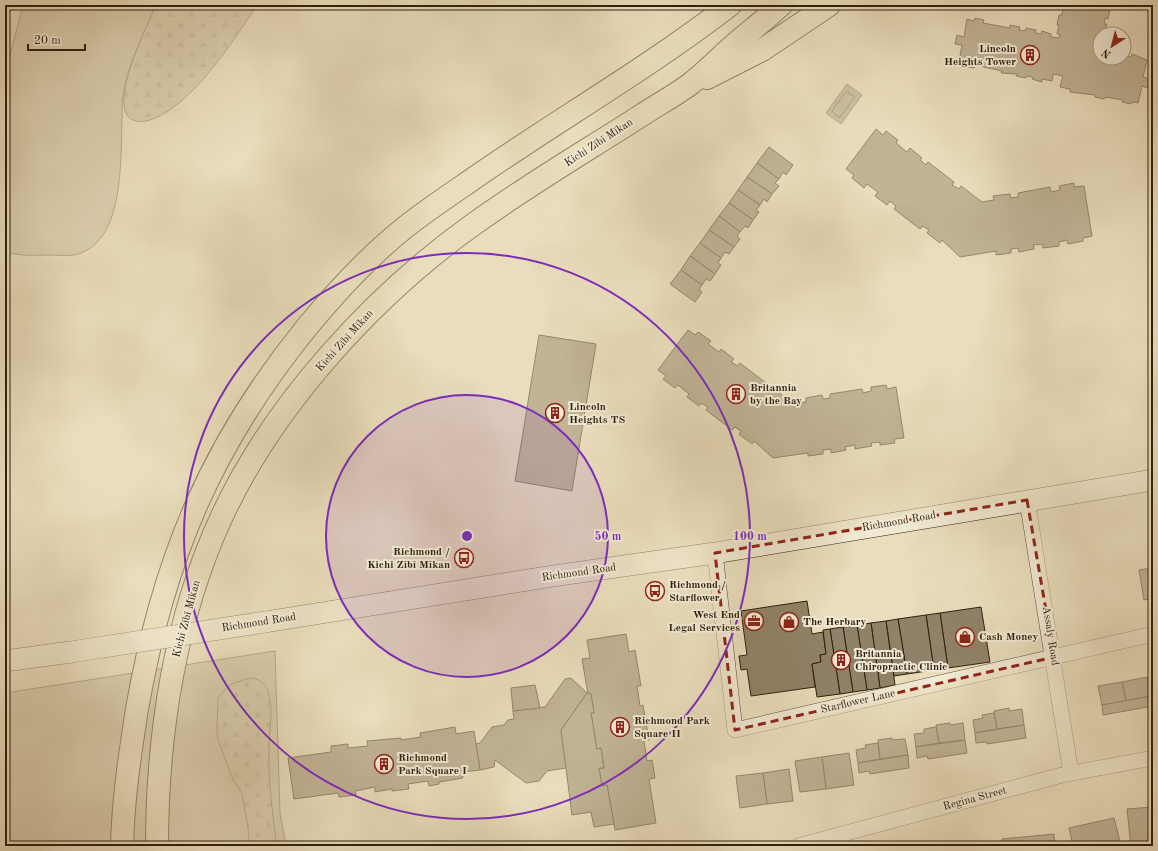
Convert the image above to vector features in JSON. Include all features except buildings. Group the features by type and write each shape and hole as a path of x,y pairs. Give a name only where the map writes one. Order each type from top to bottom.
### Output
{"highway":[{"path":"122,846 125,796 132,738 144,669 159,608 172,567 191,517 217,461 232,433 278,364 341,286 403,229 498,161 652,62 730,5"},
{"name":"Kichi Zībī Mīkan","path":"157,846 158,791 162,749 178,644 198,578 222,515 244,474 277,423 329,357 356,326 385,297 444,246 521,193 689,85 781,5"},
{"path":"689,85 727,69 762,50 830,5"}],"main road":[{"name":"Richmond Road","path":"5,661 265,622 553,576 715,553 1153,480"}],"street":[{"name":"Assaly Road","path":"1027,500 1054,657 1071,773"},
{"name":"Starflower Lane","path":"715,553 735,730 1153,634"},
{"name":"Regina Street","path":"798,846 1071,773 1153,758"}],"highlighted area":[{"path":"1027,500 1054,657 735,730 715,553"}],"green space":[{"path":"23,5 156,5 136,50 125,84 123,96 119,184 115,206 108,227 97,243 81,253 73,255 27,255 5,251 5,75"},
{"path":"156,5 257,5 222,56 191,92 176,106 160,116 148,121 136,121 127,114 124,102 126,86 138,48"},
{"path":"275,651 280,813 286,846 5,846 5,693"},
{"path":"250,678 259,680 263,683 267,689 271,705 269,771 276,846 248,846 249,834 242,794 232,777 218,740 218,698 231,684"}],"water":[{"path":"847,84 862,95 841,124 826,113"}],"place":[{"name":"Lincoln Heights Tower","path":"1030,55"},
{"name":"Britannia by the Bay","path":"736,394"},
{"name":"Lincoln Heights TS","path":"555,413"},
{"name":"Richmond / Kichi Zībī Mīkan","path":"464,558"},
{"name":"Richmond / Starflower","path":"655,591"},
{"name":"West End Legal Services","path":"754,621"},
{"name":"The Herbary","path":"789,622"},
{"name":"Cash Money","path":"965,637"},
{"name":"Britannia Chiropractic Clinic","path":"841,660"},
{"name":"Richmond Park Square II","path":"620,727"},
{"name":"Richmond Park Square I","path":"384,764"}]}
